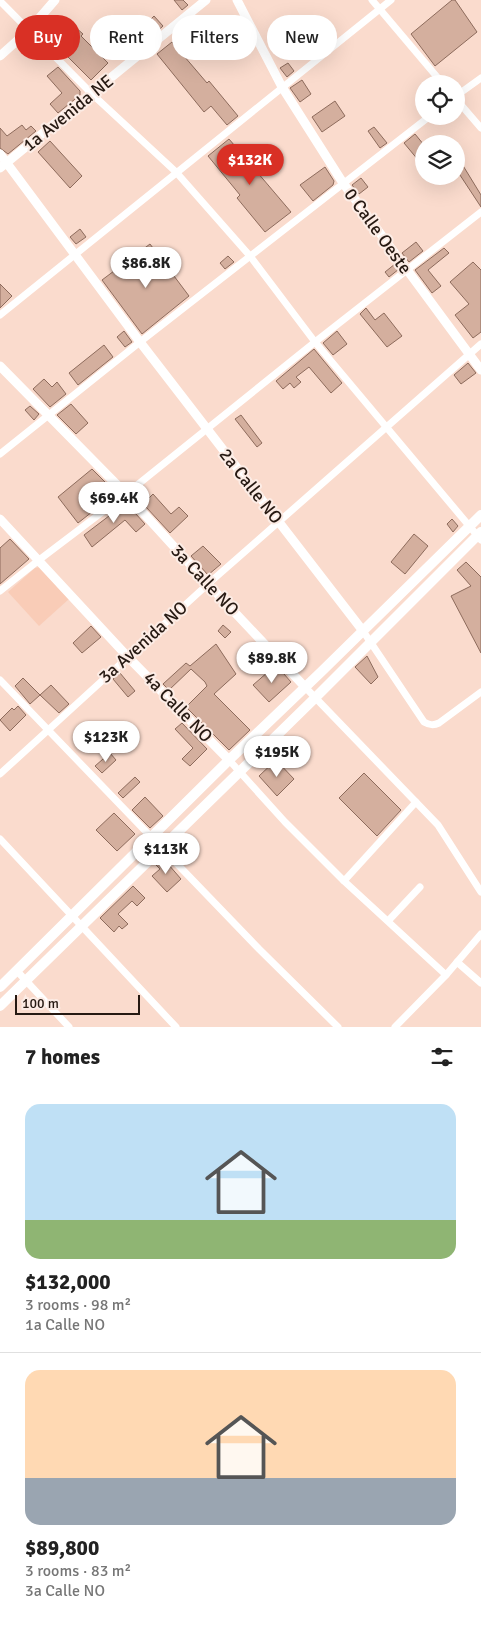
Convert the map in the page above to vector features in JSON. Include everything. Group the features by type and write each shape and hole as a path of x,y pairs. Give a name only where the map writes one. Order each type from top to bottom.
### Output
{"main road":[{"path":"0,987 229,760 481,515"},
{"path":"0,1006 480,536"}],"street":[{"path":"42,15 55,0"},
{"name":"1a Avenida NE","path":"3,165 206,0"},
{"name":"0 Calle Oeste","path":"237,0 282,87 343,182 481,370"},
{"path":"372,0 436,75"},
{"path":"0,315 391,0"},
{"path":"0,1 15,16"},
{"path":"0,56 15,43"},
{"path":"59,60 92,94 176,172 250,256 314,342 469,526 480,536"},
{"path":"465,90 481,78"},
{"path":"465,108 481,128"},
{"path":"0,454 343,182 418,125"},
{"name":"2a Calle NO","path":"0,154 3,165 74,254 363,631 424,722 432,725 439,723 481,692"},
{"path":"0,591 126,494 314,342 481,212"},
{"name":"3a Avenida NO","path":"0,774 278,521 481,344"},
{"name":"3a Calle NO","path":"0,366 126,494 315,698 438,825 481,892"},
{"name":"4a Calle NO","path":"0,519 128,656 229,760 285,822 446,975"},
{"path":"0,680 338,1027"},
{"path":"344,880 416,802"},
{"path":"0,839 176,1027"},
{"path":"388,920 420,887"},
{"path":"395,1027 446,975 481,934"},
{"path":"457,962 481,984"},
{"path":"17,971 69,1027"}],"shaded area":[{"path":"40,567 69,599 39,626 8,592 35,568"}],"building":[{"path":"174,0 183,0 188,5 182,10"},
{"path":"452,0 455,0 477,32 435,66 411,34"},
{"path":"80,31 83,34 81,36 90,45 90,60 105,60 108,63 91,80 71,60 80,60"},
{"path":"172,42 172,60 187,60 207,83 209,81 238,116 227,125 211,106 204,112 162,60 162,50"},
{"path":"288,63 294,71 287,77 280,68"},
{"path":"58,67 80,91 80,95 58,113 50,104 62,93 47,76"},
{"path":"302,80 311,94 300,102 290,88"},
{"path":"335,101 345,116 322,132 312,117"},
{"path":"22,125 26,130 31,126 36,131 8,154 0,148 0,128 7,136"},
{"path":"374,127 387,143 380,148 368,131"},
{"path":"415,134 415,156 404,143"},
{"path":"229,139 291,212 265,232 237,198 240,195 208,156"},
{"path":"50,141 82,176 70,188 38,152"},
{"path":"325,167 334,181 333,185 313,201 300,185"},
{"path":"465,169 481,195 481,207 465,183"},
{"path":"361,178 368,187 359,194 352,185"},
{"path":"80,229 86,237 76,244 70,237"},
{"path":"416,242 423,251 409,262 402,253"},
{"path":"150,244 189,296 142,334 102,280"},
{"path":"444,248 449,253 428,270 441,286 432,293 415,270"},
{"path":"228,256 234,262 225,269 220,263"},
{"path":"473,262 481,270 481,332 473,338 455,315 469,304 450,282"},
{"path":"395,264 399,269 389,277 385,272"},
{"path":"0,284 12,296 0,308"},
{"path":"366,308 375,320 384,313 402,336 387,347 360,314"},
{"path":"124,331 132,342 125,347 117,337"},
{"path":"337,331 347,344 333,355 323,343"},
{"path":"104,345 113,357 78,385 69,373"},
{"path":"314,349 342,383 331,393 309,367 296,377 301,382 294,388 290,383 283,389 276,381"},
{"path":"468,363 476,373 461,384 454,375"},
{"path":"44,379 52,387 57,382 66,394 50,407 33,389"},
{"path":"71,404 88,423 76,434 57,415"},
{"path":"30,406 39,414 34,420 25,410"},
{"path":"241,415 262,443 257,447 235,419"},
{"path":"92,469 116,493 78,523 58,497"},
{"path":"141,489 149,498 153,494 171,514 179,507 188,516 170,533 134,494"},
{"path":"126,503 145,524 136,532 125,520 92,547 84,535"},
{"path":"452,519 458,526 453,532 447,524"},
{"path":"414,534 428,546 405,574 391,562"},
{"path":"10,539 29,559 0,584 0,548"},
{"path":"203,546 221,564 208,575 191,556"},
{"path":"466,562 481,577 481,653 451,596 471,586 457,570"},
{"path":"223,625 231,632 225,638 218,631"},
{"path":"91,626 101,637 82,653 73,643"},
{"path":"216,644 236,674 214,694 250,730 229,750 186,707 207,686 205,682 191,669 169,690 163,684 186,663 190,666"},
{"path":"367,656 378,677 371,684 355,667"},
{"path":"276,665 291,682 269,702 253,685"},
{"path":"120,673 135,691 128,697 113,679"},
{"path":"23,678 40,695 30,704 15,686"},
{"path":"51,685 69,704 59,713 40,695"},
{"path":"18,706 26,715 10,731 0,720 12,708 14,710"},
{"path":"182,723 207,749 190,766 182,759 193,748 175,729"},
{"path":"110,753 116,760 102,773 95,766"},
{"path":"276,760 294,779 277,796 259,776"},
{"path":"364,773 401,810 377,836 339,798"},
{"path":"135,777 140,782 123,798 118,793"},
{"path":"145,797 163,816 150,828 132,810"},
{"path":"114,813 135,834 117,851 96,830"},
{"path":"162,857 181,879 167,892 152,876 160,869 155,864"},
{"path":"133,886 145,898 137,906 132,901 118,914 128,924 122,929 119,926 114,932 100,918"}]}
